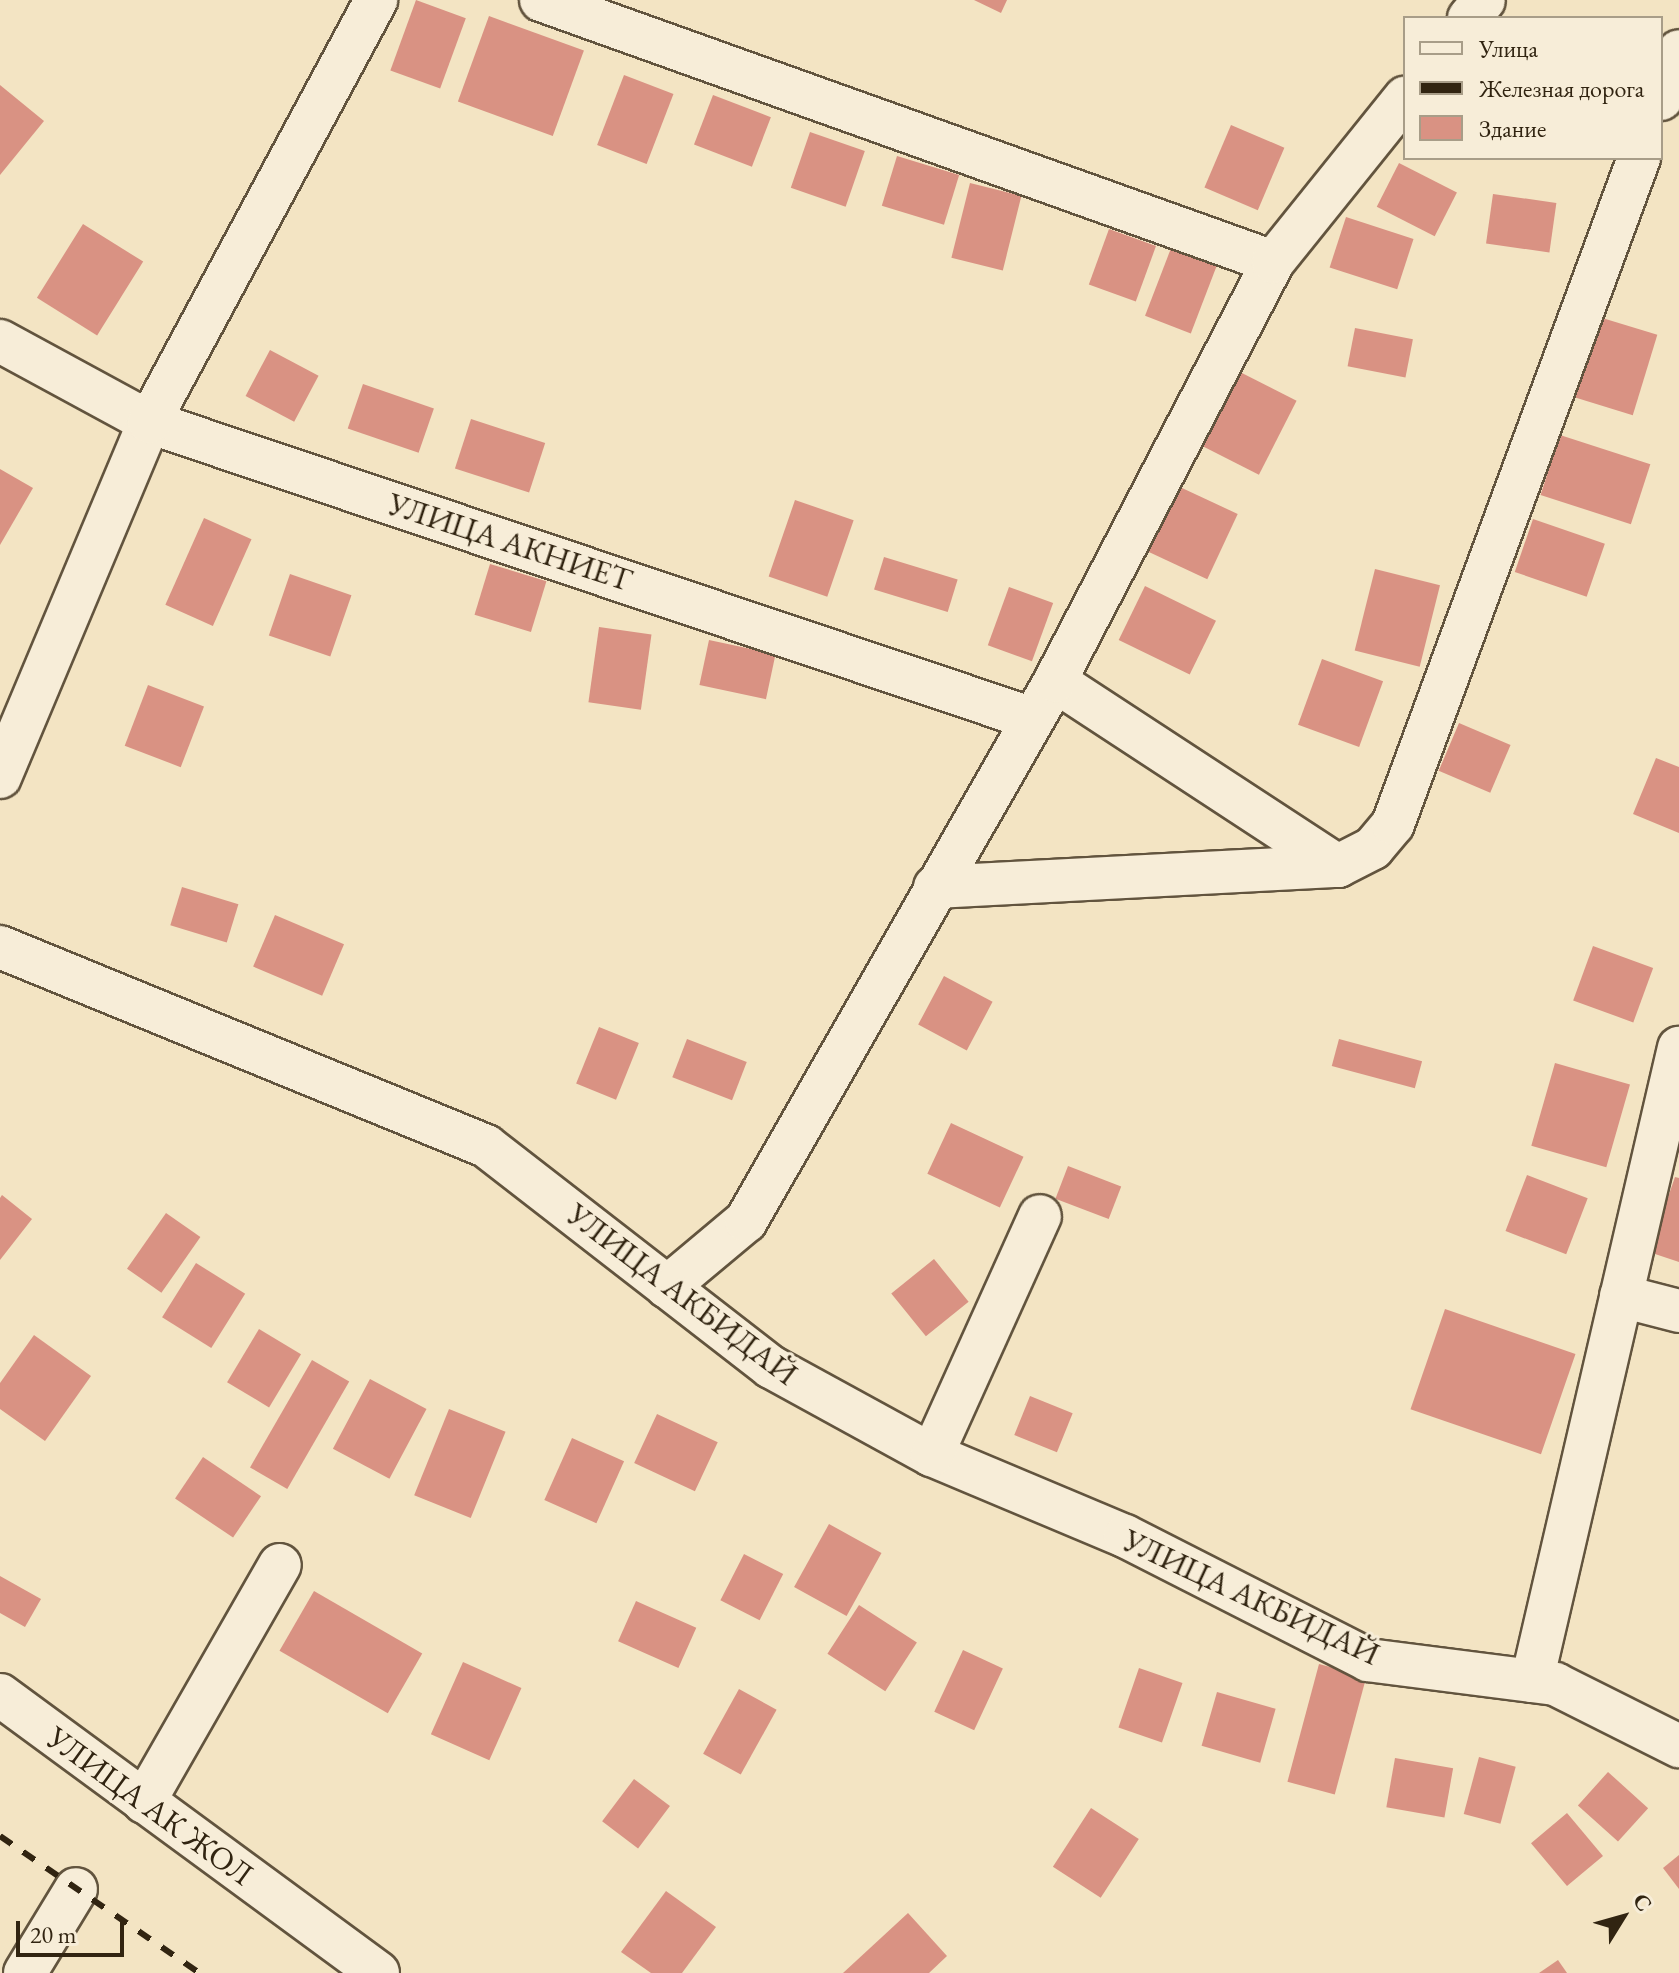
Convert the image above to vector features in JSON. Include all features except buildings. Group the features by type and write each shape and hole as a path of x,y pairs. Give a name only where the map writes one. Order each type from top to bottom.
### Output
{"street":[{"path":"0,777 149,422 376,0"},
{"path":"541,0 1273,262"},
{"path":"1471,16 1484,0"},
{"path":"1663,94 1679,51"},
{"path":"667,1287 746,1221 1030,718 1055,681 1273,262 1403,100"},
{"path":"935,887 1338,866 1373,848 1393,824 1638,160"},
{"name":"УЛИЦА АКНИЕТ","path":"0,341 149,422 1030,718"},
{"path":"1055,681 1338,866"},
{"name":"УЛИЦА АКБИДАЙ","path":"0,947 486,1146 771,1367 932,1455 1125,1536 1368,1660 1555,1684 1679,1746"},
{"path":"1532,1681 1679,1048"},
{"path":"932,1455 1040,1216"},
{"path":"1621,1296 1679,1311"},
{"path":"144,1802 280,1565"},
{"name":"УЛИЦА АК ЖОЛ","path":"0,1695 378,1973"},
{"path":"25,1973 76,1889"}],"railway":[{"path":"0,1836 199,1973"}]}
